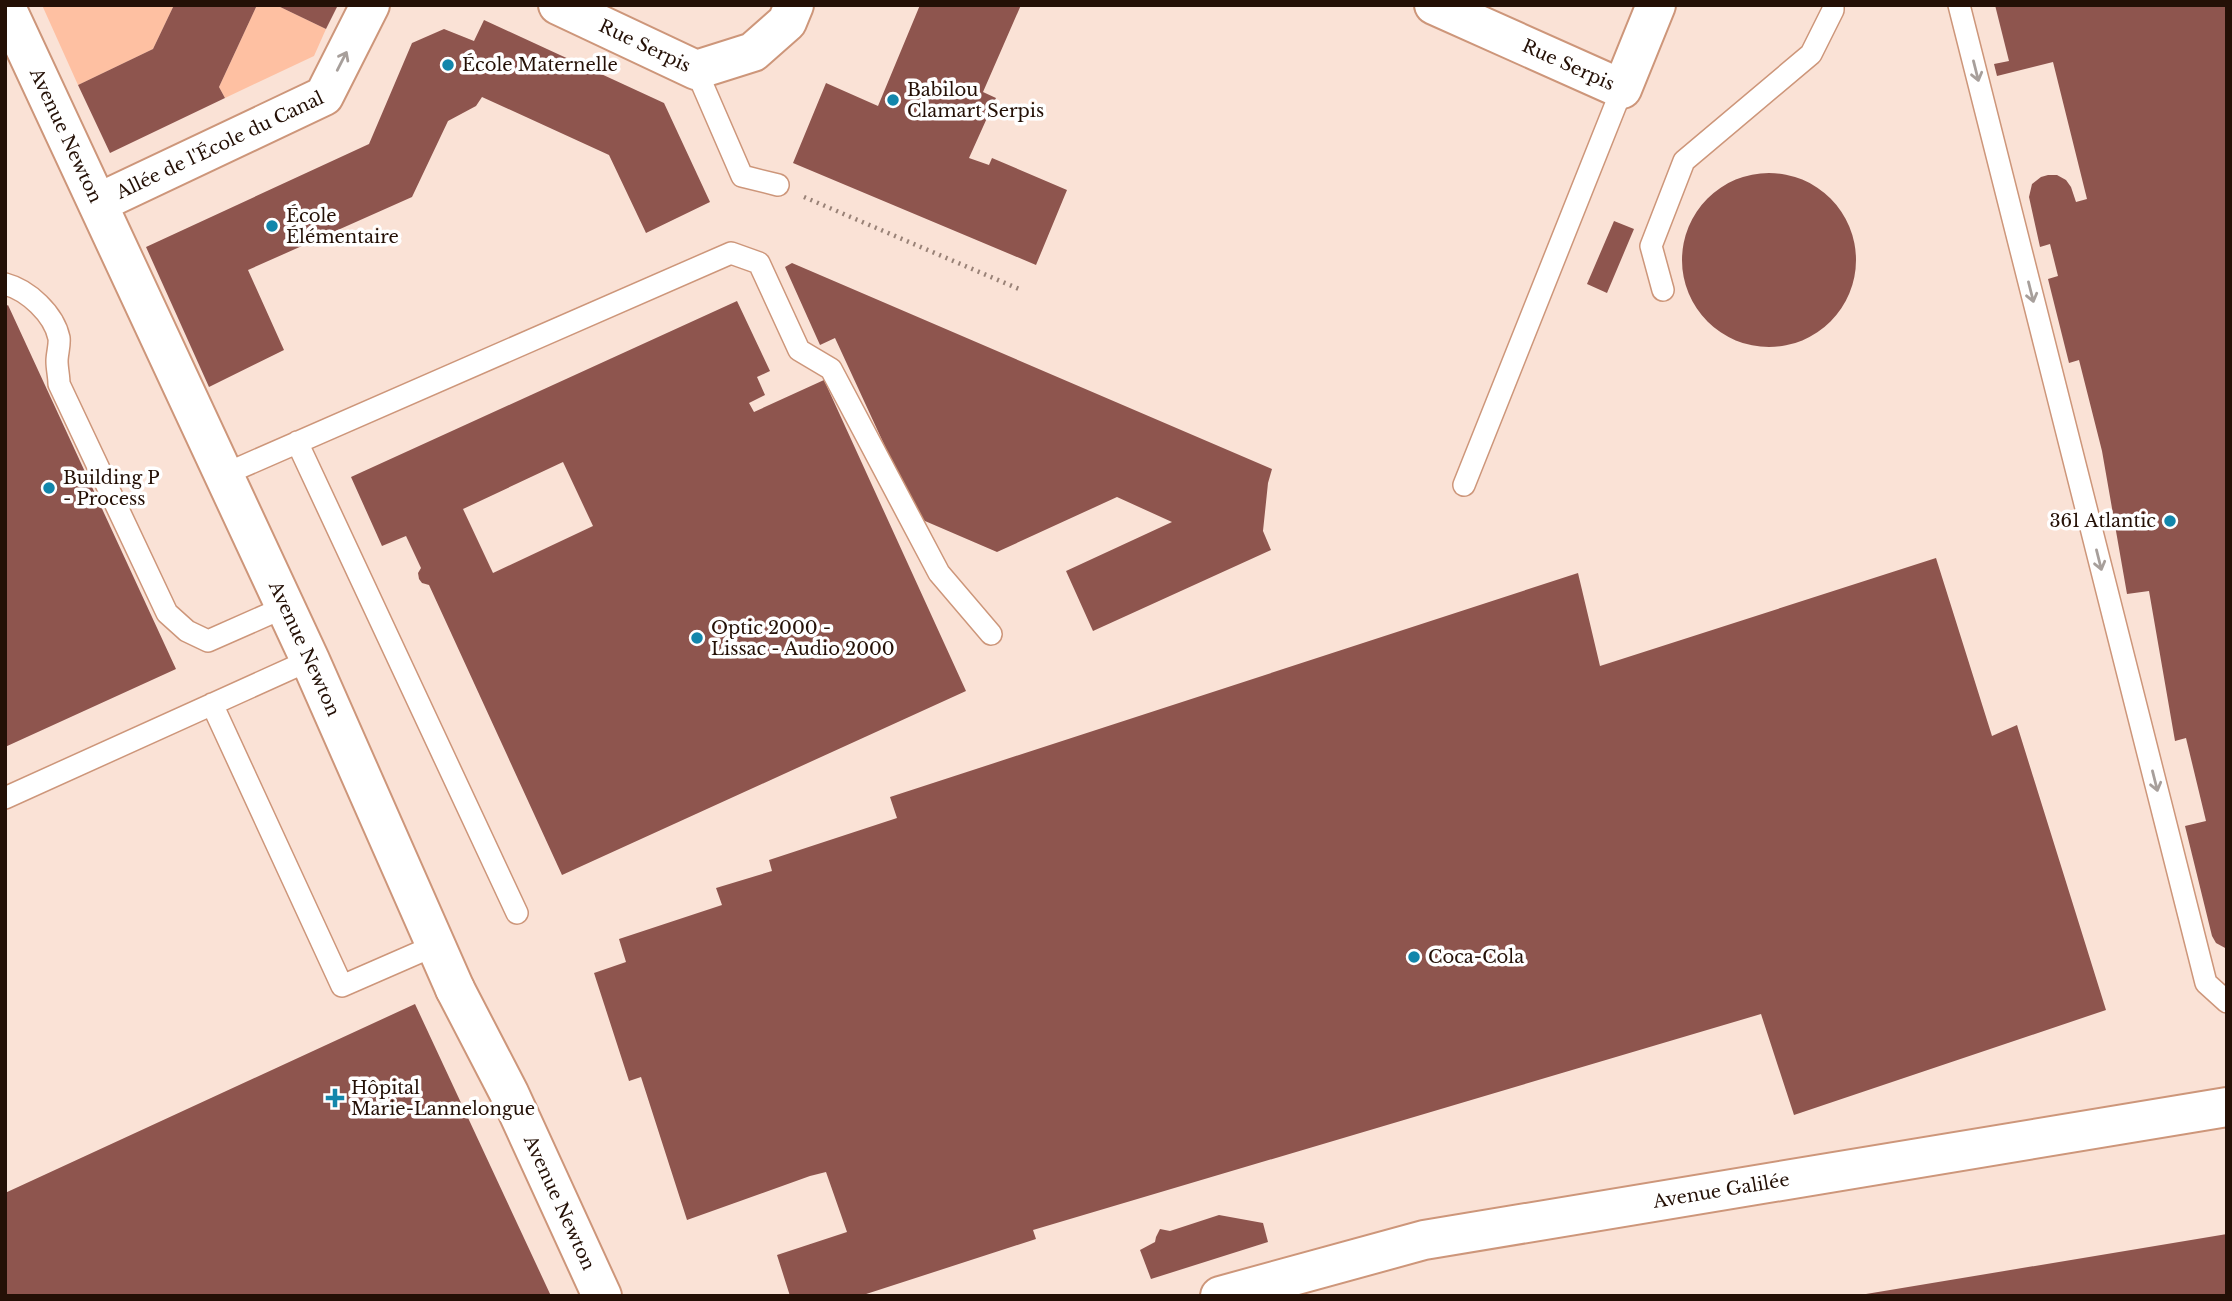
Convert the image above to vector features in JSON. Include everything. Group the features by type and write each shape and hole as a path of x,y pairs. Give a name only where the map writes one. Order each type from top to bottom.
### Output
{"street":[{"name":"Avenue Newton","path":"5,5 310,660 455,989 509,1093 602,1296"},
{"name":"Allée de l'École du Canal","path":"98,203 324,96 370,5"},
{"name":"Rue Serpis","path":"558,5 696,69 753,52 787,22 794,5"},
{"name":"Rue Serpis","path":"1434,5 1622,89 1656,5"},
{"name":"Avenue Galilée","path":"1220,1296 1424,1240 2227,1107"}],"lane":[{"path":"1663,290 1651,246 1684,161 1811,54 1833,5"},
{"path":"1959,5 2206,983 2227,1002"},
{"path":"696,69 742,176 778,185"},
{"path":"1464,485 1622,89"},
{"path":"223,475 731,253 759,263 799,350 831,369 939,573 991,634"},
{"path":"5,284 18,287 38,304 51,320 59,339 59,384 167,613 187,631 208,641 285,607"},
{"path":"297,442 517,913"},
{"path":"5,798 310,660"},
{"path":"212,704 342,986 436,945"}],"path":[{"path":"778,185 1019,289"}],"shaded area":[{"path":"42,5 174,5 153,49 78,85"},
{"path":"257,5 276,5 326,29 314,56 225,98 219,87"}],"building":[{"path":"174,5 257,5 219,87 225,98 110,153 78,85 153,49"},
{"path":"276,5 338,5 326,29"},
{"path":"920,5 1021,5 983,92 996,98 969,158 989,165 992,158 1067,190 1036,265 793,163 826,83 878,106"},
{"name":"361 Atlantic","path":"1995,5 2227,5 2227,949 2216,943 2212,936 2185,826 2206,821 2186,738 2175,741 2149,591 2127,594 2102,451 2079,360 2069,363 2048,279 2058,276 2050,244 2040,247 2029,197 2032,184 2041,177 2057,175 2071,187 2076,202 2087,199 2053,62 1997,76 1994,64 2009,61"},
{"path":"484,20 664,103 710,202 646,233 609,155 482,97 476,106 448,121 412,197 248,270 284,350 209,387 146,247 369,144 412,43 444,29 474,41"},
{"path":"1769,173 1802,180 1830,199 1849,227 1856,260 1849,293 1830,321 1802,340 1769,347 1736,340 1708,321 1689,293 1682,260 1689,227 1708,199 1736,180"},
{"path":"1614,221 1634,229 1607,293 1587,284"},
{"path":"792,263 1272,469 1263,531 1271,550 1093,631 1066,571 1172,522 1117,497 997,552 918,518 835,338 820,345 785,267"},
{"name":"Optic 2000 - Lissac - Audio 2000","path":"737,301 770,371 757,377 765,395 749,403 754,412 824,380 966,691 562,875 429,585 419,579 421,568 406,536 382,546 351,477","holes":["563,462 593,526 493,573 463,509"]},
{"name":"Building P - Process","path":"8,305 176,669 5,747 5,307"},
{"name":"Coca-Cola","path":"1936,558 1992,736 2017,725 2106,1010 1794,1115 1761,1014 1033,1230 1036,1239 860,1296 790,1296 777,1255 847,1232 826,1172 687,1220 641,1077 629,1081 594,973 626,962 619,939 722,905 716,888 772,871 769,860 897,818 890,797 1578,573 1600,666"},
{"name":"Hôpital Marie-Lannelongue","path":"415,1004 551,1296 5,1296 5,1193"},
{"path":"1219,1215 1263,1223 1268,1242 1151,1279 1140,1250 1155,1242 1160,1229 1170,1231"},
{"path":"2227,1234 2227,1296 1866,1294"}],"place":[{"name":"École Maternelle","path":"448,65"},
{"name":"Babilou Clamart Serpis","path":"893,100"},
{"name":"École Élémentaire","path":"272,226"},
{"name":"Building P - Process","path":"49,488"},
{"name":"361 Atlantic","path":"2170,521"},
{"name":"Optic 2000 - Lissac - Audio 2000","path":"697,638"},
{"name":"Coca-Cola","path":"1414,957"},
{"name":"Hôpital Marie-Lannelongue","path":"335,1098"}]}
